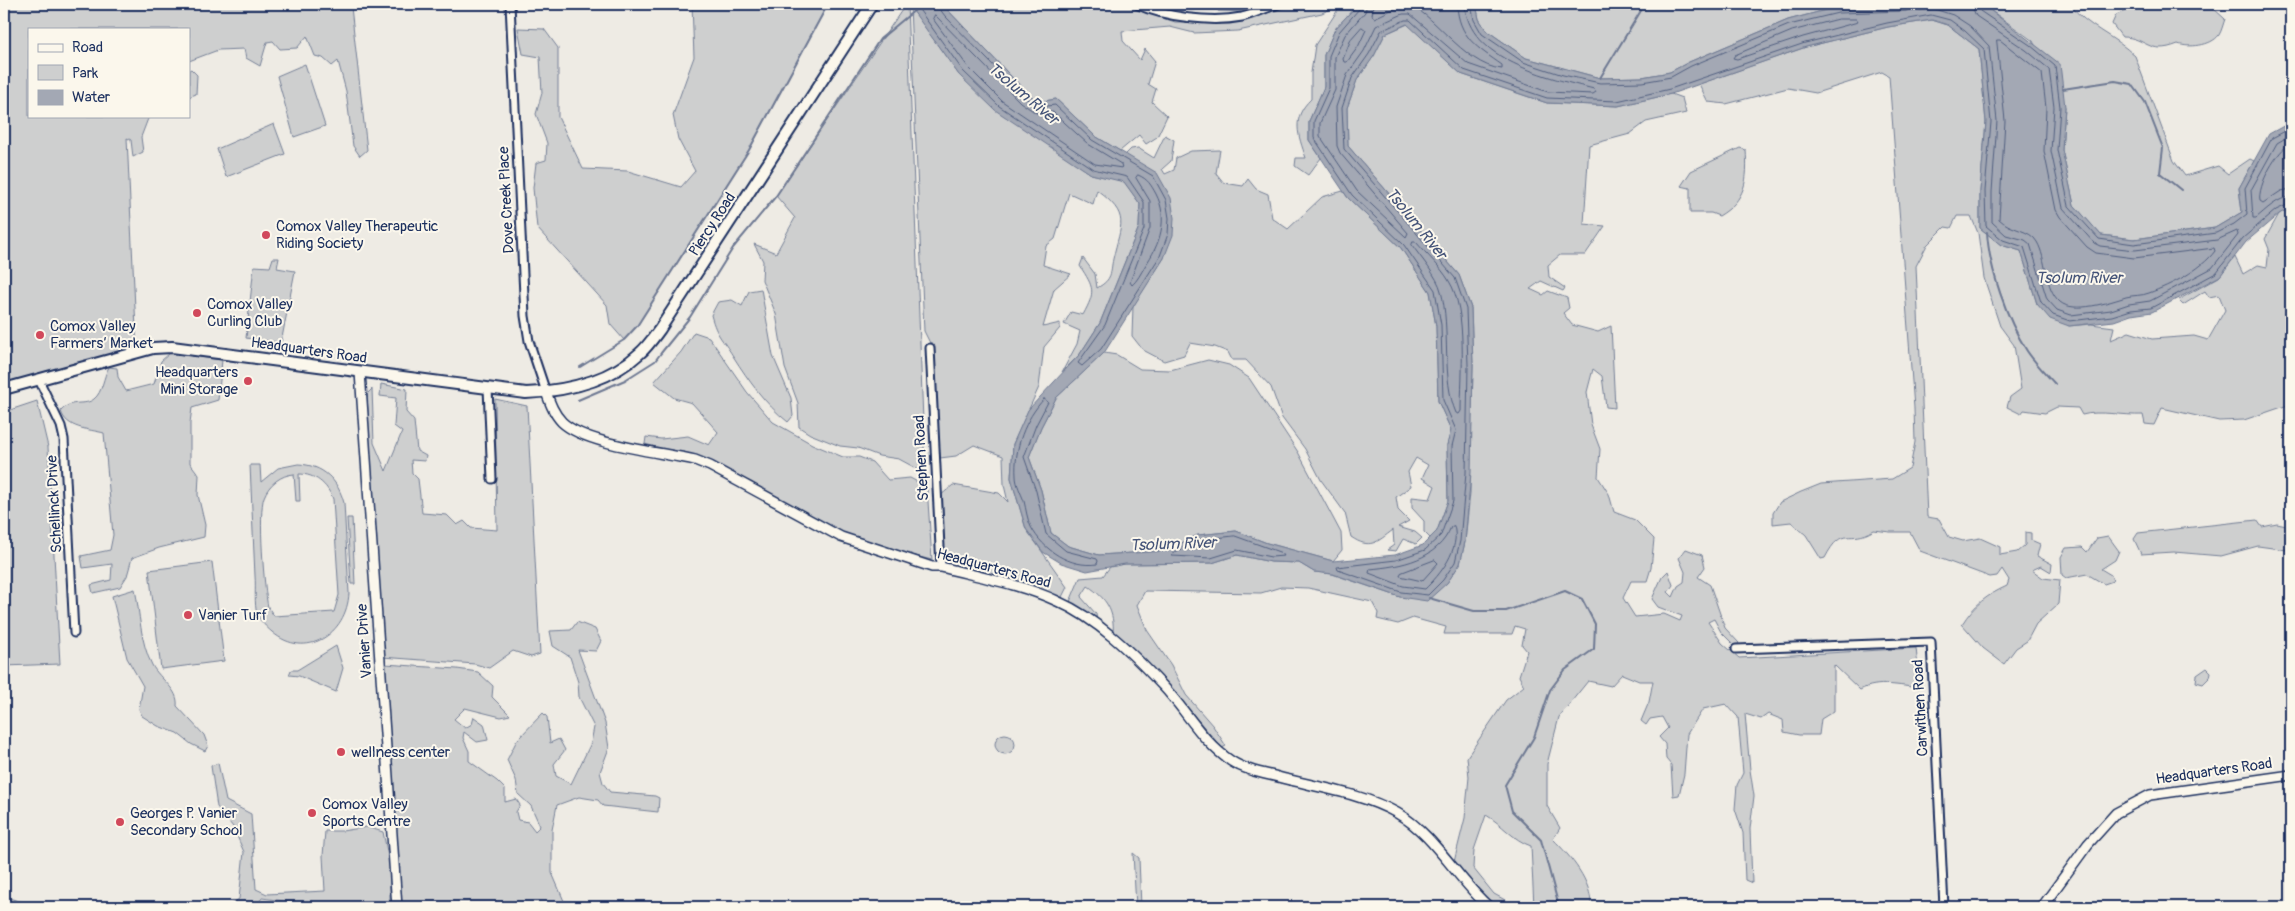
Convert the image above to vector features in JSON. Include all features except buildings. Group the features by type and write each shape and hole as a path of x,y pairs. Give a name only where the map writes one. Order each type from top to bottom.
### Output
{"main road":[{"name":"Piercy Road","path":"526,393 546,392 579,386 600,378 620,368 646,347 675,308 872,4"},
{"name":"Headquarters Road","path":"4,389 153,348 172,347 526,393"}],"street":[{"name":"Dove Creek Place","path":"510,4 525,316 529,341 546,392"},
{"path":"1136,4 1187,18 1242,17 1278,4"},
{"name":"Stephen Road","path":"930,348 941,567"},
{"name":"Vanier Drive","path":"360,372 397,907"},
{"name":"Schellinck Drive","path":"38,380 61,426 64,439 74,633"},
{"path":"488,388 492,479"},
{"name":"Headquarters Road","path":"546,392 555,413 563,422 580,434 695,460 710,466 841,537 932,567 941,567 1040,594 1073,609 1096,624 1130,654 1164,687 1220,753 1232,762 1254,771 1368,802 1397,813 1420,830 1474,894 1489,907"},
{"name":"Carwithen Road","path":"1736,650 1930,642 1944,907"},
{"name":"Headquarters Road","path":"2042,907 2088,844 2116,813 2150,795 2291,775"}],"green space":[{"path":"4,4 359,4 351,7 367,150 360,156 353,146 346,91 338,61 332,66 323,58 315,56 307,36 297,48 280,49 273,41 267,42 260,66 246,58 244,49 218,50 190,61 190,28 28,28 28,118 148,118 141,137 143,152 133,157 131,140 127,138 137,351 4,389"},
{"path":"692,4 828,4 749,150 637,326 624,340 610,324 607,305 537,228 533,188 536,163 546,160 547,143 536,114 542,93 540,57 523,54 518,28 544,29 558,48 558,117 583,169 628,171 681,187 695,171 678,139 673,115 694,57"},
{"path":"906,4 925,473 899,459 879,456 858,448 840,446 810,434 799,427 798,403 785,368 776,314 762,280 763,261 754,244 776,253 795,218 776,196"},
{"path":"942,4 1122,4 1175,22 1237,22 1297,4 1332,4 1330,9 1322,13 1238,31 1194,33 1170,27 1122,31 1123,41 1140,60 1145,49 1155,61 1148,84 1156,89 1152,102 1167,116 1157,137 1146,144 1139,135 1120,151 1095,136 1056,99 1039,102 1027,93"},
{"path":"1218,4 1258,4 1260,6 1247,12 1218,11"},
{"path":"1340,4 1358,4 1335,29 1324,55 1324,87 1309,121 1309,140 1321,158 1308,175 1295,166 1296,158 1306,158 1299,134 1299,120 1305,106 1311,99 1311,73 1315,45"},
{"path":"1476,4 1889,4 1889,7 1837,7 1788,20 1670,72 1642,77 1600,78 1526,58 1486,30 1479,19"},
{"path":"1982,4 2070,4 2084,19 2127,49 2135,56 2174,161 2185,176 2218,166 2228,174 2250,159 2254,161 2239,188 2242,212 2215,228 2134,239 2101,235 2074,205 2062,150 2065,107 2033,41"},
{"path":"2117,4 2216,4 2213,8 2225,19 2219,35 2211,42 2188,46 2178,44 2160,48 2122,37 2112,24 2116,15 2125,11 2125,6"},
{"path":"910,6 959,75 1091,174 1124,181 1140,204 1139,227 1100,323 1080,354 1062,372 1077,344 1080,331 1064,324 1071,312 1083,315 1090,300 1092,290 1080,266 1083,258 1095,274 1097,288 1106,282 1111,272 1120,228 1119,214 1108,199 1097,190 1093,204 1069,193 1055,239 1046,246 1043,265 1071,274 1054,289 1043,327 1060,323 1060,328 1044,347 1039,387 1013,444 1011,478 1026,529 1067,587 1061,599 944,563 940,496 953,485 999,493 1008,502 1004,485 1003,456 974,445 956,456 940,458 931,345 924,331"},
{"path":"1932,20 1948,25 1979,49 1986,122 1980,191 1980,228 2001,245 2021,251 2037,304 2069,326 2091,324 2114,327 2111,340 2129,332 2152,339 2194,336 2208,340 2225,310 2219,295 2209,297 2205,291 2183,305 2178,300 2219,277 2235,257 2243,274 2258,265 2267,267 2269,249 2265,239 2279,214 2291,207 2291,404 2244,420 2219,421 2162,408 2154,425 2145,424 2143,415 2096,413 2082,415 2078,408 2057,407 2045,413 2024,410 2021,414 2007,407 2010,397 2021,389 2014,345 2000,326 1984,278 1978,233 1971,216 1957,216 1951,228 1945,227 1927,245 1916,266 1927,517 1939,519 1949,537 1963,541 1980,538 2000,547 2000,555 2017,552 2025,545 2025,532 2031,533 2031,540 2040,544 2037,556 2052,564 2051,572 2041,566 2032,570 2043,578 2060,580 2058,604 2036,624 2027,641 2016,648 2004,664 1983,648 1962,624 1971,611 1982,601 2007,586 2009,580 2002,569 1997,576 1990,577 1920,551 1910,532 1874,530 1858,536 1842,538 1831,547 1825,558 1821,559 1806,535 1791,522 1773,524 1773,513 1780,502 1801,492 1821,484 1892,479 1910,468 1915,442 1914,408 1889,76 1882,72 1816,93 1788,88 1726,104 1708,102 1699,84 1806,47 1888,27"},
{"path":"1408,24 1461,74 1547,103 1618,106 1671,94 1682,98 1686,113 1646,122 1630,134 1589,145 1584,224 1605,226 1585,255 1560,255 1548,265 1549,277 1565,288 1563,291 1541,281 1530,289 1543,295 1548,291 1567,298 1569,308 1563,313 1572,325 1598,332 1611,326 1615,408 1606,407 1602,376 1593,369 1587,392 1591,425 1600,449 1598,477 1609,494 1614,512 1635,520 1654,539 1651,568 1647,581 1631,581 1623,598 1635,617 1664,614 1680,621 1682,616 1658,607 1652,599 1662,577 1668,571 1673,585 1668,592 1673,597 1678,586 1684,582 1685,572 1679,558 1686,549 1702,555 1705,567 1698,577 1710,585 1725,628 1739,643 1736,647 1721,632 1714,619 1708,622 1722,643 1739,658 1916,648 1920,688 1882,684 1860,690 1834,665 1834,711 1821,719 1819,735 1799,735 1784,732 1783,720 1768,714 1761,719 1745,714 1754,796 1750,829 1752,883 1745,880 1743,833 1735,809 1737,785 1743,773 1738,717 1726,704 1703,709 1687,734 1684,774 1679,795 1673,796 1671,765 1666,759 1665,744 1659,737 1668,728 1662,717 1650,719 1646,725 1641,721 1649,702 1653,681 1639,681 1622,674 1611,686 1588,681 1559,717 1547,764 1547,806 1560,828 1553,839 1579,870 1588,888 1591,907 1534,907 1531,846 1519,840 1486,815 1474,850 1473,868 1494,894 1518,907 1496,907 1485,899 1454,862 1465,818 1469,777 1467,757 1506,700 1524,686 1519,676 1527,651 1522,645 1525,629 1515,626 1512,634 1444,634 1446,627 1413,618 1398,624 1377,619 1378,613 1372,602 1308,588 1281,587 1261,593 1145,591 1137,605 1147,630 1171,665 1186,695 1213,726 1226,746 1222,748 1178,697 1113,634 1111,612 1100,595 1088,586 1081,597 1096,614 1097,621 1069,604 1080,578 1103,576 1110,567 1125,564 1212,563 1237,555 1271,562 1299,563 1314,572 1332,574 1400,597 1447,583 1460,564 1465,542 1470,493 1473,365 1471,308 1459,275 1348,146 1347,108 1357,80 1374,56 1385,34"},
{"path":"305,64 325,126 294,137 277,76"},
{"path":"190,70 197,75 196,94 190,97"},
{"path":"274,124 285,154 226,177 217,149"},
{"path":"1165,135 1174,140 1171,161 1162,169 1165,174 1174,170 1176,158 1191,151 1220,150 1216,173 1224,183 1243,186 1248,179 1256,189 1268,194 1272,218 1288,229 1322,197 1343,191 1401,248 1430,292 1436,326 1438,401 1451,430 1447,445 1448,501 1437,531 1430,538 1424,532 1424,521 1412,508 1412,497 1430,499 1435,486 1422,478 1428,465 1416,458 1408,472 1411,486 1396,497 1398,510 1409,521 1398,527 1415,532 1422,538 1416,544 1403,539 1396,551 1387,550 1394,545 1393,530 1373,543 1368,544 1358,541 1351,537 1345,513 1321,480 1305,449 1282,418 1271,387 1246,360 1232,360 1228,352 1215,347 1190,343 1184,355 1164,361 1143,350 1132,336 1133,306 1164,258 1126,154 1131,149 1138,148 1154,158"},
{"path":"1740,148 1746,150 1746,171 1743,188 1735,203 1719,216 1711,213 1690,213 1690,188 1681,186 1691,171"},
{"path":"273,258 279,258 277,268 295,271 281,343 246,338 254,266 270,267"},
{"path":"761,289 773,356 791,398 793,416 788,422 764,399 751,383 718,333 711,315 718,302 732,300 742,306 749,291"},
{"path":"694,332 709,337 747,392 773,422 812,444 843,457 859,457 872,462 888,480 910,478 927,487 932,560 850,540 751,482 691,457 645,444 646,437 661,439 688,436 709,445 718,432 692,403 674,398 654,382 681,352"},
{"path":"170,353 222,360 218,400 192,408 190,423 190,463 199,475 198,495 205,525 204,537 159,548 132,558 127,576 120,587 93,593 91,585 111,580 112,564 83,568 81,556 110,550 113,535 104,433 73,425 64,417 61,411 69,405 94,399 99,392 109,367 117,368 118,377 126,391 154,384 161,361"},
{"path":"1104,353 1117,355 1140,369 1170,370 1208,360 1229,365 1249,378 1298,452 1341,533 1342,550 1333,561 1267,543 1236,531 1198,535 1165,551 1099,555 1068,546 1051,533 1041,490 1029,457 1041,427 1056,398"},
{"path":"381,384 407,389 406,412 414,421 417,451 426,456 425,461 411,460 412,473 418,479 422,513 447,515 457,525 464,521 471,528 497,530 495,399 527,406 540,654 531,657 513,651 489,668 475,664 382,657 367,394 372,389 374,443 386,471 402,432 394,426 396,398 380,396"},
{"path":"37,401 48,447 60,664 4,666 4,412"},
{"path":"298,464 315,467 328,475 338,487 344,503 349,593 347,608 333,631 322,639 311,643 298,644 285,640 265,626 258,617 256,610 250,465 260,465 261,482 278,468","holes":["294,474 296,501 300,501 299,474 305,474 320,481 333,499 339,595 334,612 274,616 268,607 263,568 262,506 264,497 276,481"]},
{"path":"347,518 352,518 355,584 351,584"},
{"path":"2257,520 2262,527 2277,524 2291,527 2291,547 2287,550 2258,546 2221,556 2174,552 2141,554 2134,539 2138,533"},
{"path":"2108,536 2119,551 2115,560 2101,569 2111,575 2113,581 2104,584 2087,574 2066,578 2062,575 2061,557 2066,548 2082,547 2087,552 2097,538"},
{"name":"Vanier Turf","path":"212,562 224,661 161,669 149,570"},
{"path":"135,589 148,656 155,670 175,695 177,706 204,735 208,746 205,751 191,744 177,733 158,726 142,716 139,709 143,686 127,658 112,596"},
{"path":"577,622 595,629 601,641 596,651 578,650 605,723 609,748 600,772 603,783 610,792 659,798 658,812 603,806 598,800 579,797 557,805 552,830 552,873 564,901 580,902 587,907 400,907 385,664 478,672 493,686 492,697 510,715 501,717 465,708 454,719 465,728 472,724 474,717 484,724 488,740 477,742 464,732 463,738 469,751 469,761 505,789 505,802 516,799 520,805 516,812 518,820 528,822 535,831 540,826 531,806 518,794 516,780 507,760 517,740 543,713 547,717 550,743 559,739 565,750 554,764 556,776 571,784 591,743 594,727 579,697 578,682 570,657 553,646 550,631 571,630"},
{"path":"336,646 343,668 336,692 299,676 289,675 291,670 297,670"},
{"path":"2207,668 2211,672 2210,677 2203,684 2196,682 2197,675"},
{"path":"1005,734 1012,737 1015,744 1012,751 1005,754 998,751 995,744 998,737"},
{"path":"218,763 226,801 251,814 256,889 267,894 325,891 323,856 325,831 342,831 367,827 383,832 390,866 390,907 327,907 262,898 255,907 227,907 239,899 244,852 233,827 217,807 211,766"},
{"path":"1133,853 1139,858 1141,907 1136,907"},
{"path":"4,896 18,901 66,907 4,907"}],"water":[{"name":"Tsolum River","path":"908,4 942,4 1027,93 1039,102 1056,99 1095,136 1157,173 1171,198 1174,218 1173,235 1164,258 1104,353 1056,398 1041,427 1029,457 1041,490 1051,533 1068,546 1099,555 1165,551 1198,535 1236,531 1267,543 1333,561 1395,555 1423,545 1437,531 1448,501 1447,445 1451,430 1438,401 1436,326 1430,292 1401,248 1348,198 1309,140 1309,121 1324,87 1324,55 1335,29 1358,4 1476,4 1479,19 1486,30 1526,58 1600,78 1642,77 1670,72 1788,20 1837,7 1982,4 2060,64 2065,107 2062,150 2074,205 2101,235 2134,239 2215,228 2242,212 2239,188 2269,134 2291,122 2291,207 2279,214 2246,242 2220,276 2152,312 2131,315 2114,321 2069,326 2050,319 2037,304 2021,251 2001,245 1980,228 1980,191 1986,122 1979,49 1948,25 1932,20 1888,27 1806,47 1671,94 1618,106 1547,103 1461,74 1407,24 1385,34 1374,56 1357,80 1347,108 1348,146 1459,275 1471,308 1473,365 1471,473 1465,542 1460,564 1447,583 1427,601 1400,597 1333,574 1314,572 1299,563 1271,562 1237,555 1212,563 1125,564 1087,571 1061,563 1043,552 1026,529 1011,478 1013,444 1028,410 1080,354 1100,323 1139,227 1140,204 1124,182 1091,174 995,110 959,75"}],"waterway":[{"path":"580,367 624,340 637,326 749,150 828,4"},
{"path":"1600,78 1645,4"},
{"path":"578,400 625,380 655,361 690,317 733,248 776,196 880,39 915,10"},
{"path":"2063,89 2115,81 2132,84 2145,102 2163,148 2160,173 2181,190"},
{"path":"1987,232 1991,261 2006,309 2030,355 2055,384"},
{"path":"1429,598 1474,611 1506,611 1565,591 1582,599 1595,624 1594,649 1565,670 1550,690 1534,737 1505,785 1512,811 1541,840 1559,907"}],"place":[{"name":"Comox Valley Therapeutic Riding Society","path":"266,235"},
{"name":"Comox Valley Curling Club","path":"197,313"},
{"name":"Comox Valley Farmers’ Market","path":"40,335"},
{"name":"Headquarters Mini Storage","path":"248,381"},
{"name":"Vanier Turf","path":"188,615"},
{"name":"wellness center","path":"341,752"},
{"name":"Comox Valley Sports Centre","path":"312,813"},
{"name":"Georges P. Vanier Secondary School","path":"120,822"}]}
